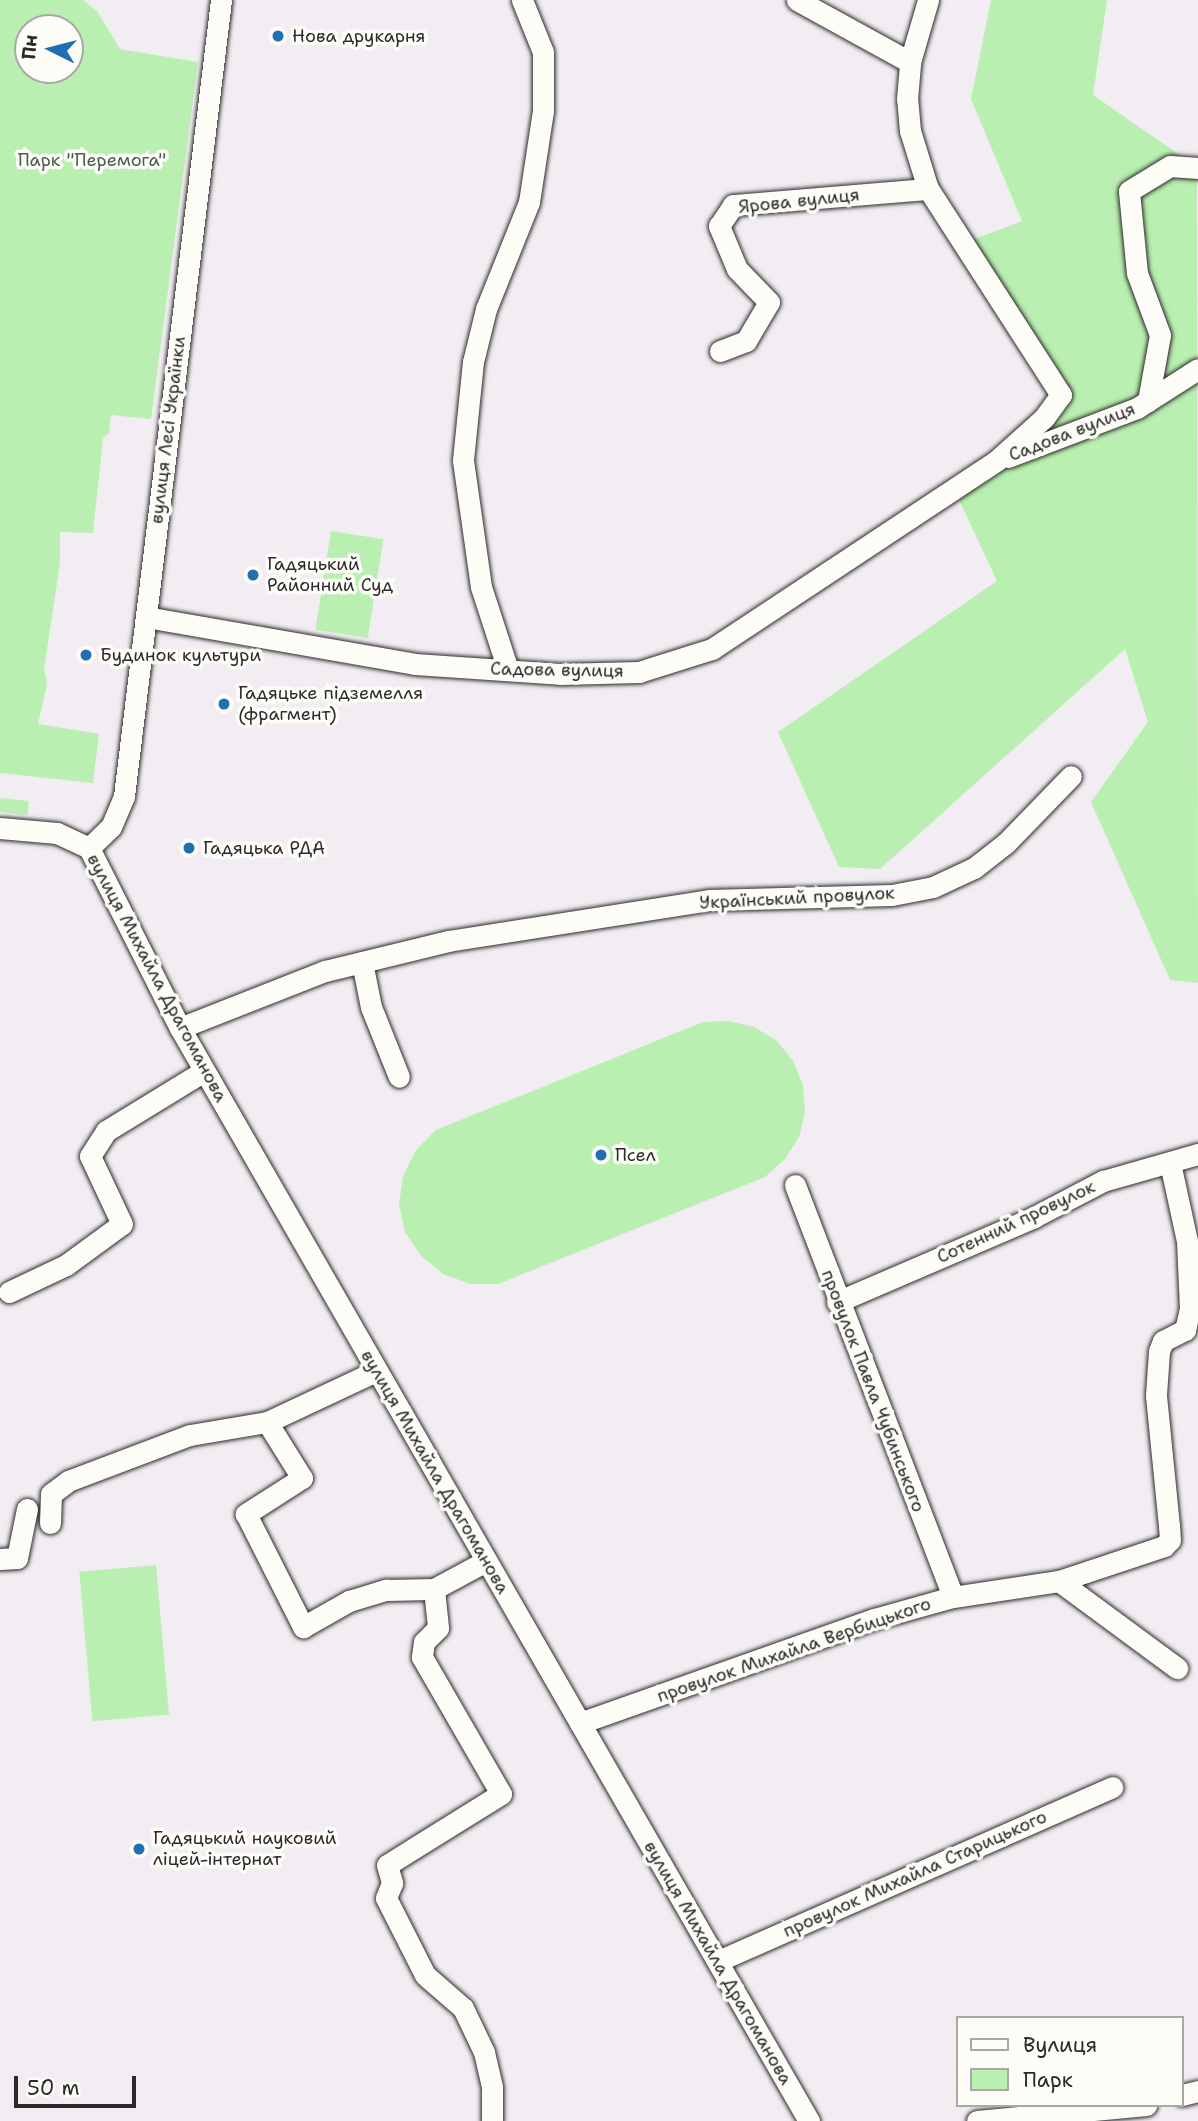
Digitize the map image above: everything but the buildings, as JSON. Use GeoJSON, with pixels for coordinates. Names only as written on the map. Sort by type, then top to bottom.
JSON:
{"type":"FeatureCollection","features":[{"type":"Feature","properties":{"kind":"street","name":"вулиця Лесі Українки"},"geometry":{"type":"LineString","coordinates":[[89,848],[111,827],[124,796],[220,0]]}},
{"type":"Feature","properties":{"kind":"street"},"geometry":{"type":"LineString","coordinates":[[508,670],[481,587],[463,460],[473,362],[486,309],[529,202],[542,111],[543,52],[522,0]]}},
{"type":"Feature","properties":{"kind":"street"},"geometry":{"type":"LineString","coordinates":[[797,0],[910,62]]}},
{"type":"Feature","properties":{"kind":"street"},"geometry":{"type":"LineString","coordinates":[[928,0],[910,62],[910,131],[928,190]]}},
{"type":"Feature","properties":{"kind":"street","name":"Садова вулиця"},"geometry":{"type":"LineString","coordinates":[[1148,401],[1160,335],[1137,273],[1129,191],[1170,166],[1198,167]]}},
{"type":"Feature","properties":{"kind":"street","name":"Садова вулиця"},"geometry":{"type":"LineString","coordinates":[[146,617],[415,664],[508,670],[639,672],[712,649],[996,461],[1044,418],[1061,395],[928,190]]}},
{"type":"Feature","properties":{"kind":"street","name":"Ярова вулиця"},"geometry":{"type":"LineString","coordinates":[[720,351],[746,341],[769,302],[737,269],[719,226],[733,205],[928,190]]}},
{"type":"Feature","properties":{"kind":"street","name":"Садова вулиця"},"geometry":{"type":"LineString","coordinates":[[996,461],[1148,401],[1198,369]]}},
{"type":"Feature","properties":{"kind":"street","name":"Український провулок"},"geometry":{"type":"LineString","coordinates":[[180,1028],[325,971],[448,941],[709,900],[892,895],[933,887],[974,868],[1006,843],[1071,776]]}},
{"type":"Feature","properties":{"kind":"street","name":"вулиця Михайла Драгоманова"},"geometry":{"type":"LineString","coordinates":[[0,828],[57,833],[89,848],[204,1071],[809,2121]]}},
{"type":"Feature","properties":{"kind":"street"},"geometry":{"type":"LineString","coordinates":[[362,962],[371,1007],[399,1077]]}},
{"type":"Feature","properties":{"kind":"street"},"geometry":{"type":"LineString","coordinates":[[9,1292],[66,1265],[122,1224],[90,1156],[106,1131],[204,1071]]}},
{"type":"Feature","properties":{"kind":"street","name":"Сотенний провулок"},"geometry":{"type":"LineString","coordinates":[[837,1302],[1034,1217],[1103,1181],[1198,1154]]}},
{"type":"Feature","properties":{"kind":"street","name":"провулок Михайла Вербицького"},"geometry":{"type":"LineString","coordinates":[[580,1723],[874,1619],[953,1597],[1059,1581],[1164,1546],[1170,1540],[1156,1395],[1159,1351],[1163,1341],[1185,1330],[1190,1309],[1186,1241],[1170,1163]]}},
{"type":"Feature","properties":{"kind":"street","name":"провулок Павла Чубинського"},"geometry":{"type":"LineString","coordinates":[[795,1185],[837,1302],[953,1597]]}},
{"type":"Feature","properties":{"kind":"street"},"geometry":{"type":"LineString","coordinates":[[50,1523],[51,1494],[68,1481],[190,1435],[267,1422],[376,1371]]}},
{"type":"Feature","properties":{"kind":"street"},"geometry":{"type":"LineString","coordinates":[[267,1422],[302,1478],[246,1514],[303,1627],[349,1601],[386,1590],[434,1589],[486,1560]]}},
{"type":"Feature","properties":{"kind":"street"},"geometry":{"type":"LineString","coordinates":[[0,1559],[17,1558],[27,1509]]}},
{"type":"Feature","properties":{"kind":"street"},"geometry":{"type":"LineString","coordinates":[[1059,1581],[1177,1668]]}},
{"type":"Feature","properties":{"kind":"street"},"geometry":{"type":"LineString","coordinates":[[434,1589],[438,1628],[424,1642],[422,1657],[501,1794],[387,1865],[392,1882],[386,1898],[425,1975],[463,2008],[484,2052],[492,2087],[492,2121]]}},
{"type":"Feature","properties":{"kind":"street","name":"провулок Михайла Старицького"},"geometry":{"type":"LineString","coordinates":[[718,1961],[1112,1787]]}},
{"type":"Feature","properties":{"kind":"street"},"geometry":{"type":"LineString","coordinates":[[977,2121],[1125,2107]]}},
{"type":"Feature","properties":{"kind":"green space","name":"Парк \"Перемога\""},"geometry":{"type":"Polygon","coordinates":[[[0,0],[83,0],[97,11],[120,49],[198,62],[151,419],[111,415],[109,433],[103,438],[93,533],[60,532],[60,563],[44,669],[47,684],[38,724],[99,734],[93,783],[0,773],[0,0]]]}},
{"type":"Feature","properties":{"kind":"green space"},"geometry":{"type":"Polygon","coordinates":[[[991,0],[1107,0],[1093,95],[1197,167],[1198,983],[1170,980],[1091,802],[1148,722],[1125,649],[880,869],[839,867],[778,732],[997,581],[954,489],[1061,395],[964,243],[1022,221],[971,99],[991,0]]]}},
{"type":"Feature","properties":{"kind":"green space"},"geometry":{"type":"Polygon","coordinates":[[[331,531],[383,539],[368,638],[315,630],[331,531]]]}},
{"type":"Feature","properties":{"kind":"green space"},"geometry":{"type":"Polygon","coordinates":[[[0,798],[29,801],[27,815],[0,812],[0,798]]]}},
{"type":"Feature","properties":{"kind":"green space","name":"Псел"},"geometry":{"type":"Polygon","coordinates":[[[729,1021],[754,1027],[777,1041],[793,1061],[803,1085],[805,1112],[799,1137],[785,1159],[765,1177],[498,1284],[470,1284],[443,1274],[421,1256],[405,1232],[399,1204],[403,1176],[416,1150],[436,1130],[703,1022],[729,1021]]]}},
{"type":"Feature","properties":{"kind":"green space"},"geometry":{"type":"Polygon","coordinates":[[[156,1565],[169,1714],[92,1721],[79,1572],[156,1565]]]}},
{"type":"Feature","properties":{"kind":"place","name":"Нова друкарня"},"geometry":{"type":"Point","coordinates":[278,36]}},
{"type":"Feature","properties":{"kind":"place","name":"Гадяцький Районний Суд"},"geometry":{"type":"Point","coordinates":[253,575]}},
{"type":"Feature","properties":{"kind":"place","name":"Будинок культури"},"geometry":{"type":"Point","coordinates":[86,655]}},
{"type":"Feature","properties":{"kind":"place","name":"Гадяцьке підземелля (фрагмент)"},"geometry":{"type":"Point","coordinates":[224,704]}},
{"type":"Feature","properties":{"kind":"place","name":"Гадяцька РДА"},"geometry":{"type":"Point","coordinates":[189,848]}},
{"type":"Feature","properties":{"kind":"place","name":"Псел"},"geometry":{"type":"Point","coordinates":[601,1155]}},
{"type":"Feature","properties":{"kind":"place","name":"Гадяцький науковий ліцей-інтернат"},"geometry":{"type":"Point","coordinates":[139,1849]}}]}
